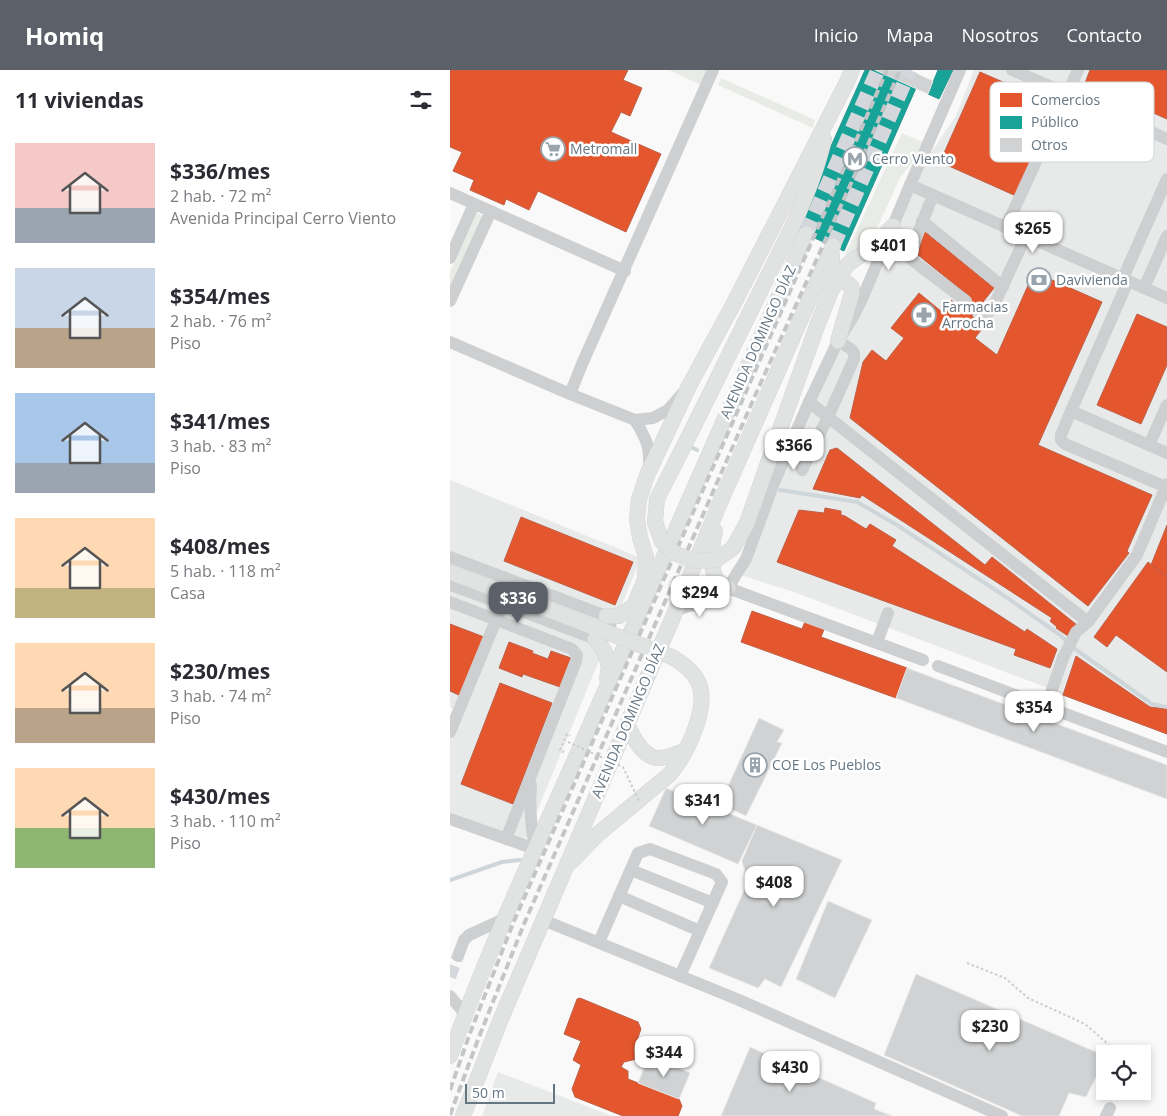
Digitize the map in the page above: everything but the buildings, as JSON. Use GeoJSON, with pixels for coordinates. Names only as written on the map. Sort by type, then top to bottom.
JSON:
{"type":"FeatureCollection","features":[{"type":"Feature","properties":{"kind":"main road"},"geometry":{"type":"LineString","coordinates":[[605,690],[609,666],[645,579],[646,557],[637,519],[639,499],[648,473],[688,386],[734,303],[852,74]]}},
{"type":"Feature","properties":{"kind":"main road"},"geometry":{"type":"LineString","coordinates":[[828,120],[820,158],[796,219],[657,499],[655,522],[662,542],[676,554],[695,561],[716,560],[733,548],[747,523],[833,287],[847,265],[875,246],[894,226]]}},
{"type":"Feature","properties":{"kind":"main road","name":"AVENIDA DOMINGO DÍAZ"},"geometry":{"type":"LineString","coordinates":[[450,1056],[504,919],[806,234]]}},
{"type":"Feature","properties":{"kind":"main road","name":"AVENIDA DOMINGO DÍAZ"},"geometry":{"type":"LineString","coordinates":[[464,1114],[500,1021],[719,505],[833,246],[833,287]]}},
{"type":"Feature","properties":{"kind":"main road"},"geometry":{"type":"LineString","coordinates":[[833,287],[846,282],[852,288],[838,341]]}},
{"type":"Feature","properties":{"kind":"main road"},"geometry":{"type":"LineString","coordinates":[[783,359],[825,306]]}},
{"type":"Feature","properties":{"kind":"main road"},"geometry":{"type":"LineString","coordinates":[[719,505],[712,553],[716,578],[728,588]]}},
{"type":"Feature","properties":{"kind":"main road"},"geometry":{"type":"LineString","coordinates":[[450,572],[672,657],[694,674],[700,685],[702,701],[699,716],[693,736],[677,765],[670,774],[598,834],[566,868]]}},
{"type":"Feature","properties":{"kind":"main road"},"geometry":{"type":"LineString","coordinates":[[601,629],[634,606]]}},
{"type":"Feature","properties":{"kind":"main road"},"geometry":{"type":"LineString","coordinates":[[601,629],[604,650],[609,666]]}},
{"type":"Feature","properties":{"kind":"main road"},"geometry":{"type":"LineString","coordinates":[[627,725],[639,746],[651,756],[657,758],[684,751]]}},
{"type":"Feature","properties":{"kind":"street"},"geometry":{"type":"LineString","coordinates":[[570,394],[714,70]]}},
{"type":"Feature","properties":{"kind":"street"},"geometry":{"type":"LineString","coordinates":[[676,610],[716,598],[728,588],[746,559],[773,484],[838,341],[862,299],[960,70]]}},
{"type":"Feature","properties":{"kind":"street"},"geometry":{"type":"LineString","coordinates":[[1012,70],[1040,82]]}},
{"type":"Feature","properties":{"kind":"street"},"geometry":{"type":"LineString","coordinates":[[1072,82],[1078,70]]}},
{"type":"Feature","properties":{"kind":"street"},"geometry":{"type":"LineString","coordinates":[[1154,133],[1167,139]]}},
{"type":"Feature","properties":{"kind":"street"},"geometry":{"type":"LineString","coordinates":[[1006,227],[1035,162]]}},
{"type":"Feature","properties":{"kind":"street"},"geometry":{"type":"LineString","coordinates":[[1046,707],[1063,658],[1076,632],[1088,622],[1137,555],[1166,486],[1065,444],[1060,440],[1167,179]]}},
{"type":"Feature","properties":{"kind":"street"},"geometry":{"type":"LineString","coordinates":[[910,185],[1167,298]]}},
{"type":"Feature","properties":{"kind":"street"},"geometry":{"type":"LineString","coordinates":[[450,193],[624,271]]}},
{"type":"Feature","properties":{"kind":"street"},"geometry":{"type":"LineString","coordinates":[[933,195],[910,254],[912,260],[966,301]]}},
{"type":"Feature","properties":{"kind":"street"},"geometry":{"type":"LineString","coordinates":[[450,258],[474,204]]}},
{"type":"Feature","properties":{"kind":"street"},"geometry":{"type":"LineString","coordinates":[[450,301],[491,211]]}},
{"type":"Feature","properties":{"kind":"street"},"geometry":{"type":"LineString","coordinates":[[922,221],[1003,287]]}},
{"type":"Feature","properties":{"kind":"street"},"geometry":{"type":"LineString","coordinates":[[977,310],[982,313],[988,312],[993,307],[1026,236]]}},
{"type":"Feature","properties":{"kind":"street"},"geometry":{"type":"LineString","coordinates":[[1144,288],[1167,236]]}},
{"type":"Feature","properties":{"kind":"street"},"geometry":{"type":"LineString","coordinates":[[802,470],[854,359],[854,353],[851,348],[838,341]]}},
{"type":"Feature","properties":{"kind":"street"},"geometry":{"type":"LineString","coordinates":[[450,342],[635,420],[653,418],[668,410],[688,386]]}},
{"type":"Feature","properties":{"kind":"street"},"geometry":{"type":"LineString","coordinates":[[809,402],[1088,622]]}},
{"type":"Feature","properties":{"kind":"street"},"geometry":{"type":"LineString","coordinates":[[1149,445],[1167,404]]}},
{"type":"Feature","properties":{"kind":"street"},"geometry":{"type":"LineString","coordinates":[[1071,411],[1167,453]]}},
{"type":"Feature","properties":{"kind":"street"},"geometry":{"type":"LineString","coordinates":[[635,420],[646,437],[650,453],[648,473]]}},
{"type":"Feature","properties":{"kind":"street"},"geometry":{"type":"LineString","coordinates":[[450,557],[601,629]]}},
{"type":"Feature","properties":{"kind":"street"},"geometry":{"type":"LineString","coordinates":[[450,585],[503,604],[601,629]]}},
{"type":"Feature","properties":{"kind":"street"},"geometry":{"type":"LineString","coordinates":[[728,588],[923,660]]}},
{"type":"Feature","properties":{"kind":"street"},"geometry":{"type":"LineString","coordinates":[[450,602],[572,649],[577,655],[576,662],[506,839]]}},
{"type":"Feature","properties":{"kind":"street"},"geometry":{"type":"LineString","coordinates":[[450,731],[503,604]]}},
{"type":"Feature","properties":{"kind":"street"},"geometry":{"type":"LineString","coordinates":[[877,642],[888,613]]}},
{"type":"Feature","properties":{"kind":"street"},"geometry":{"type":"LineString","coordinates":[[938,666],[1167,752]]}},
{"type":"Feature","properties":{"kind":"street"},"geometry":{"type":"LineString","coordinates":[[450,819],[535,849],[530,811],[533,772]]}},
{"type":"Feature","properties":{"kind":"street"},"geometry":{"type":"LineString","coordinates":[[599,942],[638,853],[650,849],[716,874],[722,882],[680,976]]}},
{"type":"Feature","properties":{"kind":"street"},"geometry":{"type":"LineString","coordinates":[[631,870],[713,903]]}},
{"type":"Feature","properties":{"kind":"street"},"geometry":{"type":"LineString","coordinates":[[619,896],[700,931]]}},
{"type":"Feature","properties":{"kind":"street"},"geometry":{"type":"LineString","coordinates":[[458,956],[464,940],[469,935],[504,919]]}},
{"type":"Feature","properties":{"kind":"street"},"geometry":{"type":"LineString","coordinates":[[544,920],[739,1000],[1002,1116]]}},
{"type":"Feature","properties":{"kind":"street"},"geometry":{"type":"LineString","coordinates":[[450,996],[465,1014]]}},
{"type":"Feature","properties":{"kind":"path"},"geometry":{"type":"LineString","coordinates":[[566,738],[560,750],[563,752],[568,742],[623,767],[638,801]]}},
{"type":"Feature","properties":{"kind":"path"},"geometry":{"type":"LineString","coordinates":[[967,963],[1005,978],[1028,998],[1085,1024],[1108,1045]]}},
{"type":"Feature","properties":{"kind":"shaded area"},"geometry":{"type":"Polygon","coordinates":[[[669,70],[707,70],[701,85],[669,70]]]}},
{"type":"Feature","properties":{"kind":"shaded area"},"geometry":{"type":"Polygon","coordinates":[[[974,70],[1167,70],[1167,733],[794,592],[740,575],[908,186],[956,116],[974,70]]]}},
{"type":"Feature","properties":{"kind":"shaded area"},"geometry":{"type":"Polygon","coordinates":[[[721,78],[815,120],[813,128],[718,85],[721,78]]]}},
{"type":"Feature","properties":{"kind":"shaded area"},"geometry":{"type":"Polygon","coordinates":[[[902,133],[922,142],[914,160],[900,178],[870,243],[842,262],[902,133]]]}},
{"type":"Feature","properties":{"kind":"shaded area"},"geometry":{"type":"Polygon","coordinates":[[[477,213],[483,216],[450,289],[450,272],[477,213]]]}},
{"type":"Feature","properties":{"kind":"shaded area"},"geometry":{"type":"Polygon","coordinates":[[[450,480],[641,558],[522,848],[450,818],[450,732],[458,711],[450,707],[450,480]]]}},
{"type":"Feature","properties":{"kind":"shaded area"},"geometry":{"type":"Polygon","coordinates":[[[498,1072],[612,1116],[482,1116],[498,1072]]]}},
{"type":"Feature","properties":{"kind":"waterway"},"geometry":{"type":"LineString","coordinates":[[687,445],[697,450]]}},
{"type":"Feature","properties":{"kind":"waterway"},"geometry":{"type":"LineString","coordinates":[[780,490],[857,502],[897,525],[1009,599],[1152,704],[1167,707]]}},
{"type":"Feature","properties":{"kind":"waterway"},"geometry":{"type":"LineString","coordinates":[[450,880],[502,862],[520,860]]}},
{"type":"Feature","properties":{"kind":"tunnel"},"geometry":{"type":"LineString","coordinates":[[806,234],[878,70]]}},
{"type":"Feature","properties":{"kind":"tunnel"},"geometry":{"type":"LineString","coordinates":[[833,246],[910,70]]}},
{"type":"Feature","properties":{"kind":"tunnel"},"geometry":{"type":"LineString","coordinates":[[450,977],[458,956]]}},
{"type":"Feature","properties":{"kind":"railway"},"geometry":{"type":"LineString","coordinates":[[450,1090],[514,921],[887,70]]}},
{"type":"Feature","properties":{"kind":"railway"},"geometry":{"type":"LineString","coordinates":[[450,1115],[524,924],[900,70]]}},
{"type":"Feature","properties":{"kind":"place","name":"Metromall"},"geometry":{"type":"Point","coordinates":[553,149]}},
{"type":"Feature","properties":{"kind":"place","name":"Cerro Viento"},"geometry":{"type":"Point","coordinates":[855,159]}},
{"type":"Feature","properties":{"kind":"place","name":"Davivienda"},"geometry":{"type":"Point","coordinates":[1039,280]}},
{"type":"Feature","properties":{"kind":"place","name":"Farmacias Arrocha"},"geometry":{"type":"Point","coordinates":[924,315]}},
{"type":"Feature","properties":{"kind":"place","name":"COE Los Pueblos"},"geometry":{"type":"Point","coordinates":[755,765]}}]}
